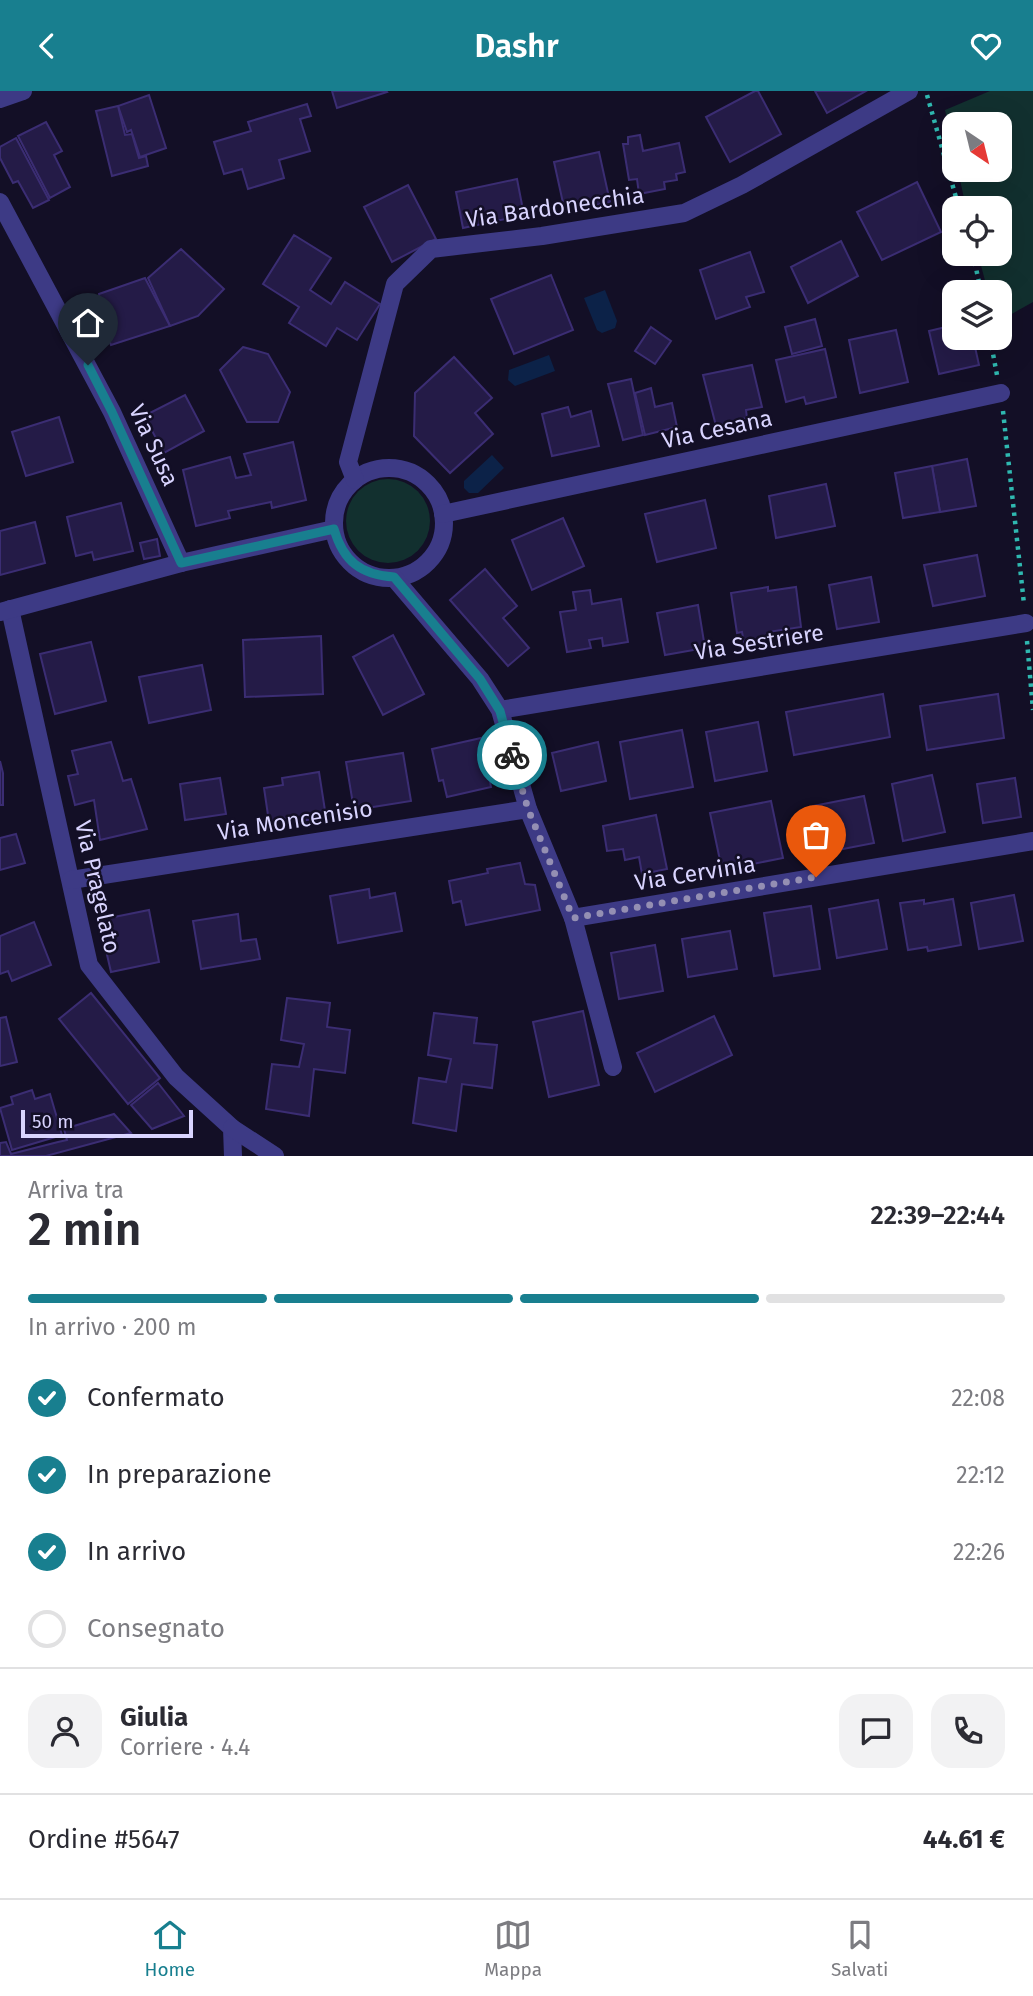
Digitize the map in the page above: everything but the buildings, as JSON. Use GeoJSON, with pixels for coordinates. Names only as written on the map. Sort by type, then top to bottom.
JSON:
{"type":"FeatureCollection","features":[{"type":"Feature","properties":{"kind":"street"},"geometry":{"type":"LineString","coordinates":[[0,99],[23,91]]}},
{"type":"Feature","properties":{"kind":"street","name":"Via Bardonecchia"},"geometry":{"type":"LineString","coordinates":[[355,480],[348,462],[395,283],[431,249],[541,236],[684,213],[742,185],[909,91]]}},
{"type":"Feature","properties":{"kind":"street","name":"Via Susa"},"geometry":{"type":"LineString","coordinates":[[0,202],[112,412],[181,563]]}},
{"type":"Feature","properties":{"kind":"street","name":"Via Cesana"},"geometry":{"type":"LineString","coordinates":[[443,514],[1001,393]]}},
{"type":"Feature","properties":{"kind":"street"},"geometry":{"type":"LineString","coordinates":[[389,468],[408,471],[425,481],[437,496],[443,514],[443,532],[437,549],[426,563],[410,573],[394,577],[377,576],[361,570],[348,559],[339,545],[334,529],[335,511],[342,494],[355,480],[370,471],[389,468]]}},
{"type":"Feature","properties":{"kind":"street"},"geometry":{"type":"LineString","coordinates":[[5,610],[181,563],[334,529]]}},
{"type":"Feature","properties":{"kind":"street"},"geometry":{"type":"LineString","coordinates":[[394,577],[480,679],[500,711],[528,809],[573,918],[613,1067]]}},
{"type":"Feature","properties":{"kind":"street","name":"Via Pragelato"},"geometry":{"type":"LineString","coordinates":[[5,610],[89,965],[176,1077],[232,1128],[275,1156]]}},
{"type":"Feature","properties":{"kind":"street","name":"Via Sestriere"},"geometry":{"type":"LineString","coordinates":[[500,711],[1026,623]]}},
{"type":"Feature","properties":{"kind":"street","name":"Via Moncenisio"},"geometry":{"type":"LineString","coordinates":[[71,880],[528,809]]}},
{"type":"Feature","properties":{"kind":"street","name":"Via Cervinia"},"geometry":{"type":"LineString","coordinates":[[573,918],[1033,841]]}},
{"type":"Feature","properties":{"kind":"street"},"geometry":{"type":"LineString","coordinates":[[232,1128],[233,1156]]}},
{"type":"Feature","properties":{"kind":"path"},"geometry":{"type":"LineString","coordinates":[[926,91],[956,196]]}},
{"type":"Feature","properties":{"kind":"path"},"geometry":{"type":"LineString","coordinates":[[992,350],[1001,393],[1033,710]]}},
{"type":"Feature","properties":{"kind":"green space"},"geometry":{"type":"Polygon","coordinates":[[[990,91],[1033,91],[1033,302],[1012,314],[1012,280],[985,280],[981,266],[1012,266],[1012,196],[963,196],[961,182],[1012,182],[1012,112],[945,110],[990,91]]]}},
{"type":"Feature","properties":{"kind":"green space"},"geometry":{"type":"Polygon","coordinates":[[[388,479],[404,482],[418,491],[427,505],[430,521],[427,537],[418,551],[404,560],[388,563],[372,560],[358,551],[349,537],[346,521],[349,505],[358,491],[372,482],[388,479]]]}},
{"type":"Feature","properties":{"kind":"water"},"geometry":{"type":"Polygon","coordinates":[[[605,290],[617,321],[615,328],[602,333],[597,330],[584,298],[605,290]]]}},
{"type":"Feature","properties":{"kind":"water"},"geometry":{"type":"Polygon","coordinates":[[[549,355],[555,371],[515,386],[508,380],[509,370],[549,355]]]}},
{"type":"Feature","properties":{"kind":"water"},"geometry":{"type":"Polygon","coordinates":[[[492,455],[504,468],[478,493],[469,493],[464,488],[464,481],[492,455]]]}},
{"type":"Feature","properties":{"kind":"way so far"},"geometry":{"type":"LineString","coordinates":[[512,755],[528,809],[573,918],[816,877]]}},
{"type":"Feature","properties":{"kind":"route"},"geometry":{"type":"LineString","coordinates":[[88,365],[181,563],[334,529],[339,545],[348,559],[361,570],[377,576],[394,577],[416,607],[480,679],[500,711],[512,755]]}}]}
